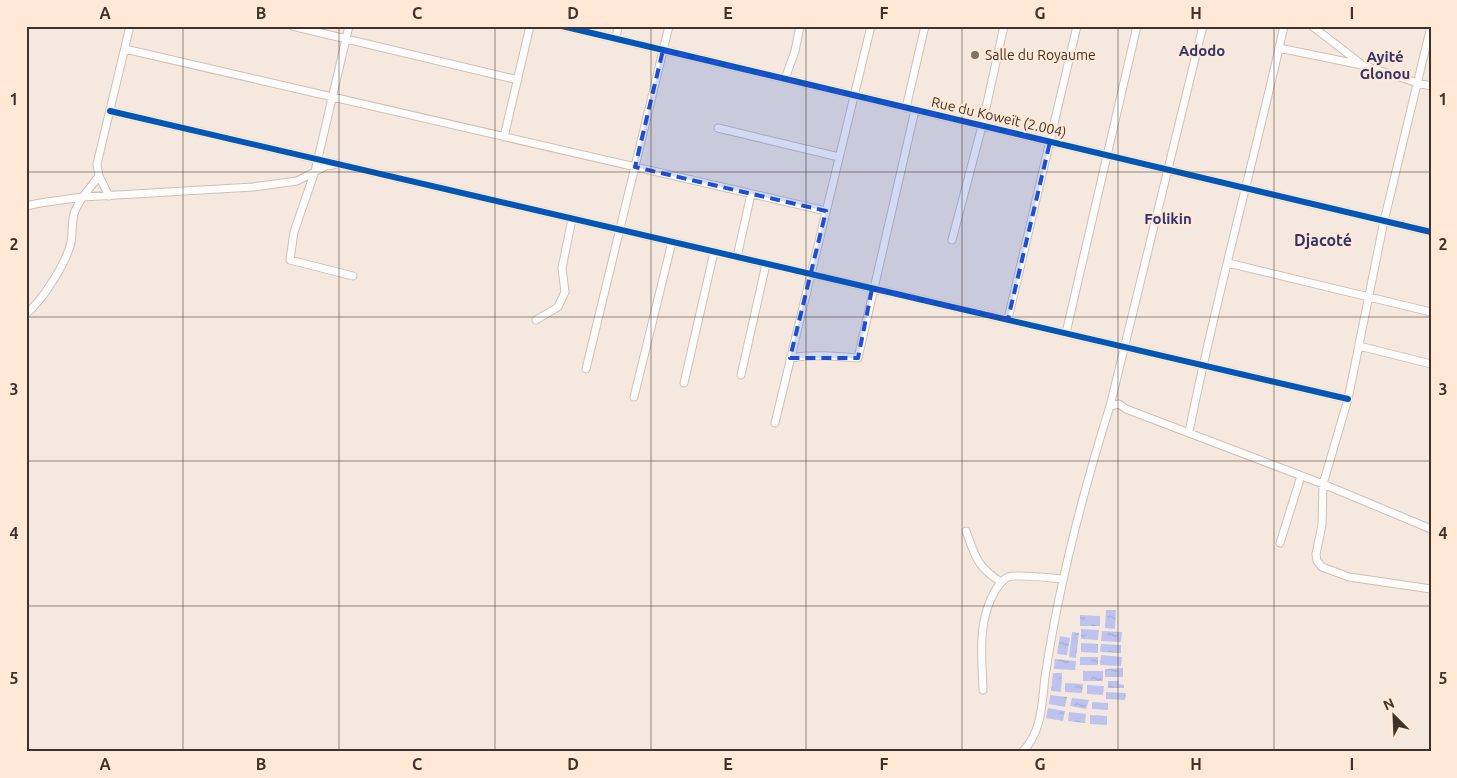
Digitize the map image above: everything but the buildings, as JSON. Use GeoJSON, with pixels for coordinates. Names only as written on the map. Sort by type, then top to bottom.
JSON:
{"type":"FeatureCollection","features":[{"type":"Feature","properties":{"kind":"street"},"geometry":{"type":"LineString","coordinates":[[109,196],[99,176],[98,164],[130,26]]}},
{"type":"Feature","properties":{"kind":"street"},"geometry":{"type":"LineString","coordinates":[[292,26],[518,80]]}},
{"type":"Feature","properties":{"kind":"street"},"geometry":{"type":"LineString","coordinates":[[349,26],[315,171],[294,232],[290,260],[353,276]]}},
{"type":"Feature","properties":{"kind":"street"},"geometry":{"type":"LineString","coordinates":[[504,137],[530,26]]}},
{"type":"Feature","properties":{"kind":"street","name":"Rue du Koweït (2.004)"},"geometry":{"type":"LineString","coordinates":[[562,26],[1431,232]]}},
{"type":"Feature","properties":{"kind":"street"},"geometry":{"type":"LineString","coordinates":[[616,39],[618,26]]}},
{"type":"Feature","properties":{"kind":"street"},"geometry":{"type":"LineString","coordinates":[[586,369],[669,26]]}},
{"type":"Feature","properties":{"kind":"street"},"geometry":{"type":"LineString","coordinates":[[785,79],[800,26]]}},
{"type":"Feature","properties":{"kind":"street"},"geometry":{"type":"LineString","coordinates":[[775,423],[871,26]]}},
{"type":"Feature","properties":{"kind":"street"},"geometry":{"type":"LineString","coordinates":[[906,108],[925,26]]}},
{"type":"Feature","properties":{"kind":"street"},"geometry":{"type":"LineString","coordinates":[[952,240],[982,126],[1004,26]]}},
{"type":"Feature","properties":{"kind":"street"},"geometry":{"type":"LineString","coordinates":[[1008,319],[1077,26]]}},
{"type":"Feature","properties":{"kind":"street"},"geometry":{"type":"LineString","coordinates":[[1066,333],[1138,26]]}},
{"type":"Feature","properties":{"kind":"street"},"geometry":{"type":"LineString","coordinates":[[1022,752],[1030,744],[1038,725],[1050,644],[1076,519],[1110,406],[1125,348],[1203,26]]}},
{"type":"Feature","properties":{"kind":"street"},"geometry":{"type":"LineString","coordinates":[[1189,432],[1202,366],[1284,26]]}},
{"type":"Feature","properties":{"kind":"street"},"geometry":{"type":"LineString","coordinates":[[1312,26],[1362,65]]}},
{"type":"Feature","properties":{"kind":"street"},"geometry":{"type":"LineString","coordinates":[[1431,26],[1384,221],[1348,400],[1323,484],[1322,525],[1316,554],[1317,561],[1322,566],[1349,577],[1431,589]]}},
{"type":"Feature","properties":{"kind":"street"},"geometry":{"type":"LineString","coordinates":[[1279,48],[1362,65],[1431,86]]}},
{"type":"Feature","properties":{"kind":"street"},"geometry":{"type":"LineString","coordinates":[[124,49],[826,211]]}},
{"type":"Feature","properties":{"kind":"street"},"geometry":{"type":"LineString","coordinates":[[790,358],[825,356],[858,358],[872,289],[914,110]]}},
{"type":"Feature","properties":{"kind":"street"},"geometry":{"type":"LineString","coordinates":[[110,111],[1008,319],[1348,400]]}},
{"type":"Feature","properties":{"kind":"street"},"geometry":{"type":"LineString","coordinates":[[718,128],[839,157]]}},
{"type":"Feature","properties":{"kind":"street"},"geometry":{"type":"LineString","coordinates":[[26,206],[83,197],[253,187],[297,181],[315,171],[336,164]]}},
{"type":"Feature","properties":{"kind":"street"},"geometry":{"type":"LineString","coordinates":[[26,314],[37,304],[67,255],[74,213],[83,197],[99,176]]}},
{"type":"Feature","properties":{"kind":"street"},"geometry":{"type":"LineString","coordinates":[[737,257],[751,194]]}},
{"type":"Feature","properties":{"kind":"street"},"geometry":{"type":"LineString","coordinates":[[536,320],[558,306],[564,292],[562,267],[572,219]]}},
{"type":"Feature","properties":{"kind":"street"},"geometry":{"type":"LineString","coordinates":[[634,397],[672,242]]}},
{"type":"Feature","properties":{"kind":"street"},"geometry":{"type":"LineString","coordinates":[[684,383],[714,252]]}},
{"type":"Feature","properties":{"kind":"street"},"geometry":{"type":"LineString","coordinates":[[741,374],[766,264]]}},
{"type":"Feature","properties":{"kind":"street"},"geometry":{"type":"LineString","coordinates":[[1228,264],[1431,312]]}},
{"type":"Feature","properties":{"kind":"street"},"geometry":{"type":"LineString","coordinates":[[1359,346],[1431,364]]}},
{"type":"Feature","properties":{"kind":"street"},"geometry":{"type":"LineString","coordinates":[[1110,406],[1119,404],[1126,409],[1323,484],[1431,529]]}},
{"type":"Feature","properties":{"kind":"street"},"geometry":{"type":"LineString","coordinates":[[1280,543],[1301,476]]}},
{"type":"Feature","properties":{"kind":"street"},"geometry":{"type":"LineString","coordinates":[[966,531],[975,555],[984,570],[1001,582]]}},
{"type":"Feature","properties":{"kind":"street"},"geometry":{"type":"LineString","coordinates":[[983,690],[982,632],[988,602],[1001,582],[1009,577],[1062,579]]}},
{"type":"Feature","properties":{"kind":"highlighted area"},"geometry":{"type":"Polygon","coordinates":[[[663,50],[1050,142],[1008,319],[872,289],[858,358],[790,358],[826,211],[635,167],[663,50]]]}},
{"type":"Feature","properties":{"kind":"water"},"geometry":{"type":"Polygon","coordinates":[[[1106,610],[1116,610],[1115,629],[1105,628],[1106,610]]]}},
{"type":"Feature","properties":{"kind":"water"},"geometry":{"type":"Polygon","coordinates":[[[1080,615],[1100,616],[1100,626],[1080,626],[1080,615]]]}},
{"type":"Feature","properties":{"kind":"water"},"geometry":{"type":"Polygon","coordinates":[[[1081,629],[1099,630],[1098,640],[1081,639],[1081,629]]]}},
{"type":"Feature","properties":{"kind":"water"},"geometry":{"type":"Polygon","coordinates":[[[1102,631],[1122,632],[1121,642],[1101,641],[1102,631]]]}},
{"type":"Feature","properties":{"kind":"water"},"geometry":{"type":"Polygon","coordinates":[[[1072,632],[1079,633],[1076,658],[1069,657],[1072,632]]]}},
{"type":"Feature","properties":{"kind":"water"},"geometry":{"type":"Polygon","coordinates":[[[1060,636],[1070,638],[1067,655],[1057,654],[1060,636]]]}},
{"type":"Feature","properties":{"kind":"water"},"geometry":{"type":"Polygon","coordinates":[[[1081,643],[1098,644],[1098,653],[1081,652],[1081,643]]]}},
{"type":"Feature","properties":{"kind":"water"},"geometry":{"type":"Polygon","coordinates":[[[1101,644],[1121,645],[1121,653],[1100,652],[1101,644]]]}},
{"type":"Feature","properties":{"kind":"water"},"geometry":{"type":"Polygon","coordinates":[[[1101,655],[1122,657],[1121,666],[1100,665],[1101,655]]]}},
{"type":"Feature","properties":{"kind":"water"},"geometry":{"type":"Polygon","coordinates":[[[1080,657],[1098,657],[1098,665],[1080,665],[1080,657]]]}},
{"type":"Feature","properties":{"kind":"water"},"geometry":{"type":"Polygon","coordinates":[[[1055,659],[1076,661],[1075,670],[1054,669],[1055,659]]]}},
{"type":"Feature","properties":{"kind":"water"},"geometry":{"type":"Polygon","coordinates":[[[1123,668],[1123,677],[1105,677],[1105,669],[1123,668]]]}},
{"type":"Feature","properties":{"kind":"water"},"geometry":{"type":"Polygon","coordinates":[[[1083,671],[1103,671],[1103,681],[1083,681],[1083,671]]]}},
{"type":"Feature","properties":{"kind":"water"},"geometry":{"type":"Polygon","coordinates":[[[1053,673],[1062,673],[1061,692],[1051,691],[1053,673]]]}},
{"type":"Feature","properties":{"kind":"water"},"geometry":{"type":"Polygon","coordinates":[[[1108,681],[1119,681],[1119,684],[1124,685],[1124,688],[1108,688],[1108,681]]]}},
{"type":"Feature","properties":{"kind":"water"},"geometry":{"type":"Polygon","coordinates":[[[1065,683],[1083,684],[1082,693],[1065,692],[1065,683]]]}},
{"type":"Feature","properties":{"kind":"water"},"geometry":{"type":"Polygon","coordinates":[[[1087,685],[1104,686],[1103,695],[1087,694],[1087,685]]]}},
{"type":"Feature","properties":{"kind":"water"},"geometry":{"type":"Polygon","coordinates":[[[1106,692],[1126,693],[1125,700],[1106,699],[1106,692]]]}},
{"type":"Feature","properties":{"kind":"water"},"geometry":{"type":"Polygon","coordinates":[[[1050,695],[1067,697],[1065,707],[1049,704],[1050,695]]]}},
{"type":"Feature","properties":{"kind":"water"},"geometry":{"type":"Polygon","coordinates":[[[1072,698],[1089,700],[1086,709],[1070,706],[1072,698]]]}},
{"type":"Feature","properties":{"kind":"water"},"geometry":{"type":"Polygon","coordinates":[[[1092,702],[1108,703],[1108,710],[1092,709],[1092,702]]]}},
{"type":"Feature","properties":{"kind":"water"},"geometry":{"type":"Polygon","coordinates":[[[1048,708],[1065,711],[1063,721],[1046,718],[1048,708]]]}},
{"type":"Feature","properties":{"kind":"water"},"geometry":{"type":"Polygon","coordinates":[[[1069,712],[1086,714],[1085,723],[1068,721],[1069,712]]]}},
{"type":"Feature","properties":{"kind":"water"},"geometry":{"type":"Polygon","coordinates":[[[1090,715],[1107,716],[1107,725],[1090,724],[1090,715]]]}},
{"type":"Feature","properties":{"kind":"cycle path"},"geometry":{"type":"LineString","coordinates":[[562,26],[1431,232]]}},
{"type":"Feature","properties":{"kind":"cycle path"},"geometry":{"type":"LineString","coordinates":[[110,111],[1348,399]]}},
{"type":"Feature","properties":{"kind":"place","name":"Salle du Royaume"},"geometry":{"type":"Point","coordinates":[975,55]}},
{"type":"Feature","properties":{"kind":"district","name":"Adodo"},"geometry":{"type":"Point","coordinates":[1202,50]}},
{"type":"Feature","properties":{"kind":"district","name":"Ayité Glonou"},"geometry":{"type":"Point","coordinates":[1385,64]}},
{"type":"Feature","properties":{"kind":"district","name":"Folikin"},"geometry":{"type":"Point","coordinates":[1168,218]}},
{"type":"Feature","properties":{"kind":"district","name":"Djacoté"},"geometry":{"type":"Point","coordinates":[1323,240]}}]}
